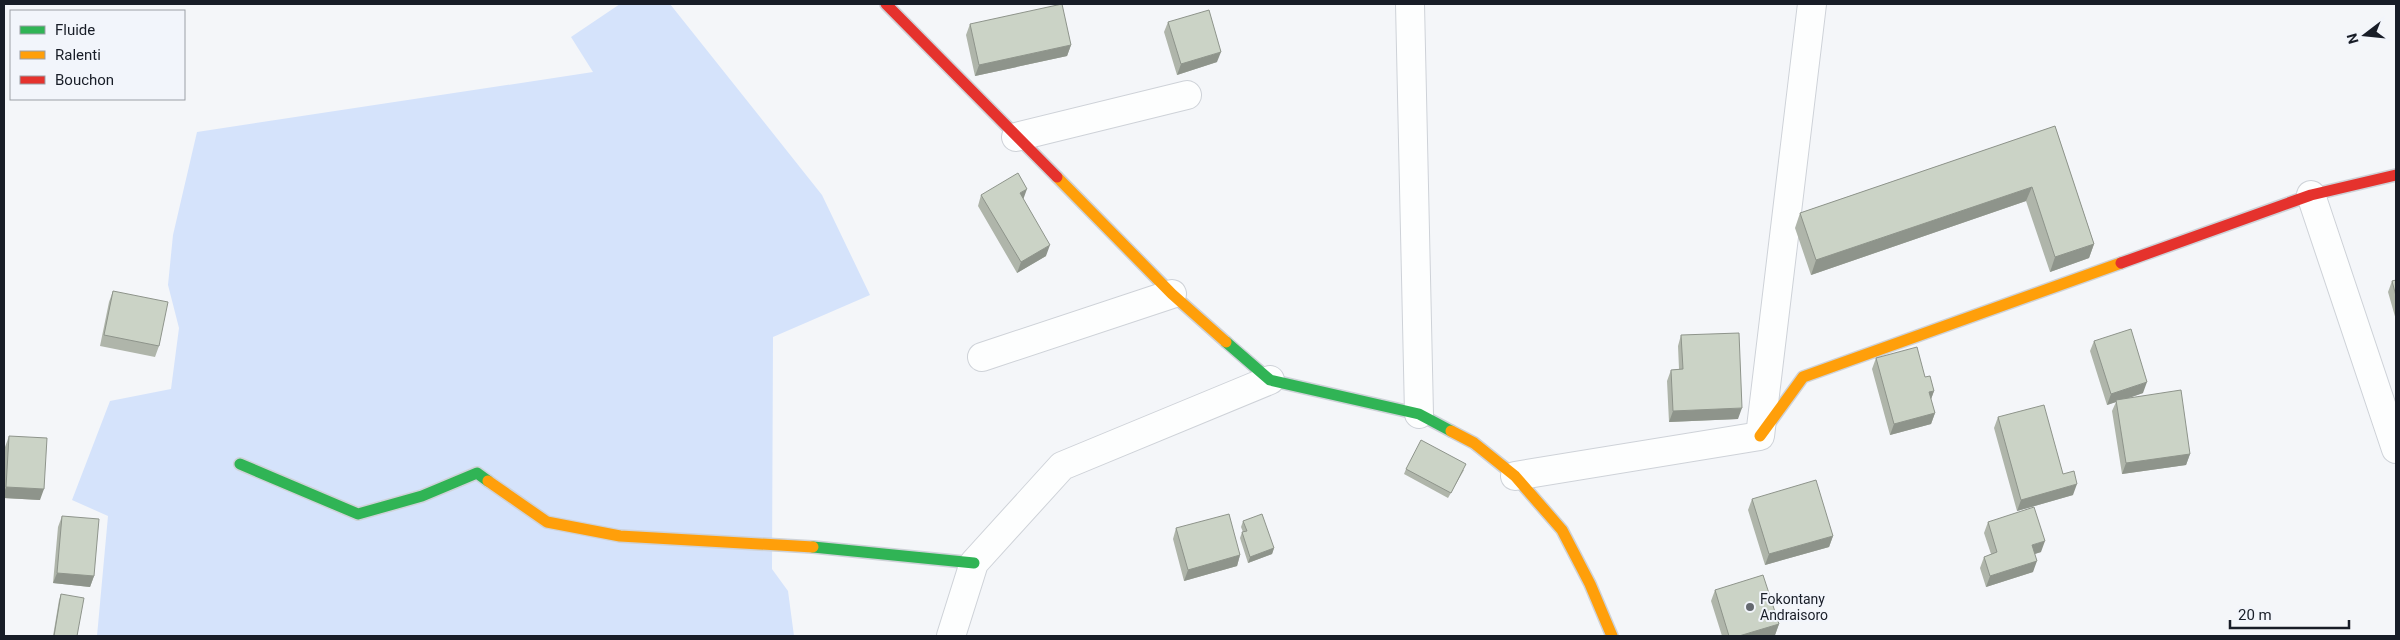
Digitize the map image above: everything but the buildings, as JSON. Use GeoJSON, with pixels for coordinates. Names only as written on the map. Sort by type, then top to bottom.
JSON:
{"type":"FeatureCollection","features":[{"type":"Feature","properties":{"kind":"street"},"geometry":{"type":"LineString","coordinates":[[886,4],[1172,294],[1270,380],[1419,414],[1474,443],[1516,476],[1562,530],[1590,584],[1612,636]]}},
{"type":"Feature","properties":{"kind":"street"},"geometry":{"type":"LineString","coordinates":[[1410,4],[1419,414]]}},
{"type":"Feature","properties":{"kind":"street"},"geometry":{"type":"LineString","coordinates":[[1760,436],[1812,4]]}},
{"type":"Feature","properties":{"kind":"street"},"geometry":{"type":"LineString","coordinates":[[1016,137],[1187,95]]}},
{"type":"Feature","properties":{"kind":"street"},"geometry":{"type":"LineString","coordinates":[[1516,476],[1760,436],[1803,378],[2311,195],[2396,175]]}},
{"type":"Feature","properties":{"kind":"street"},"geometry":{"type":"LineString","coordinates":[[2311,195],[2396,449]]}},
{"type":"Feature","properties":{"kind":"street"},"geometry":{"type":"LineString","coordinates":[[982,357],[1172,294]]}},
{"type":"Feature","properties":{"kind":"street"},"geometry":{"type":"LineString","coordinates":[[951,636],[974,563],[1062,466],[1270,380]]}},
{"type":"Feature","properties":{"kind":"street"},"geometry":{"type":"LineString","coordinates":[[240,464],[358,514],[422,496],[477,473],[547,522],[620,536],[802,546],[974,563]]}},
{"type":"Feature","properties":{"kind":"shaded area"},"geometry":{"type":"Polygon","coordinates":[[[620,4],[670,4],[822,195],[870,295],[773,337],[772,569],[788,591],[794,636],[97,636],[108,516],[72,500],[110,401],[171,389],[179,328],[168,285],[173,235],[197,132],[593,72],[571,37],[620,4]]]}},
{"type":"Feature","properties":{"kind":"traffic: fast"},"geometry":{"type":"LineString","coordinates":[[1226,342],[1270,380],[1419,414],[1451,431]]}},
{"type":"Feature","properties":{"kind":"traffic: fast"},"geometry":{"type":"LineString","coordinates":[[240,464],[358,514],[422,496],[477,473],[488,481]]}},
{"type":"Feature","properties":{"kind":"traffic: fast"},"geometry":{"type":"LineString","coordinates":[[813,547],[974,563]]}},
{"type":"Feature","properties":{"kind":"traffic: slow"},"geometry":{"type":"LineString","coordinates":[[1057,177],[1172,294],[1226,342]]}},
{"type":"Feature","properties":{"kind":"traffic: slow"},"geometry":{"type":"LineString","coordinates":[[1760,436],[1803,377],[2121,263]]}},
{"type":"Feature","properties":{"kind":"traffic: slow"},"geometry":{"type":"LineString","coordinates":[[1451,431],[1474,443],[1515,476],[1562,530],[1590,584],[1612,636]]}},
{"type":"Feature","properties":{"kind":"traffic: slow"},"geometry":{"type":"LineString","coordinates":[[488,481],[547,522],[620,536],[813,547]]}},
{"type":"Feature","properties":{"kind":"traffic: jam"},"geometry":{"type":"LineString","coordinates":[[886,4],[1057,177]]}},
{"type":"Feature","properties":{"kind":"traffic: jam"},"geometry":{"type":"LineString","coordinates":[[2121,263],[2311,195],[2396,175]]}},
{"type":"Feature","properties":{"kind":"place","name":"Fokontany Andraisoro"},"geometry":{"type":"Point","coordinates":[1750,607]}}]}
